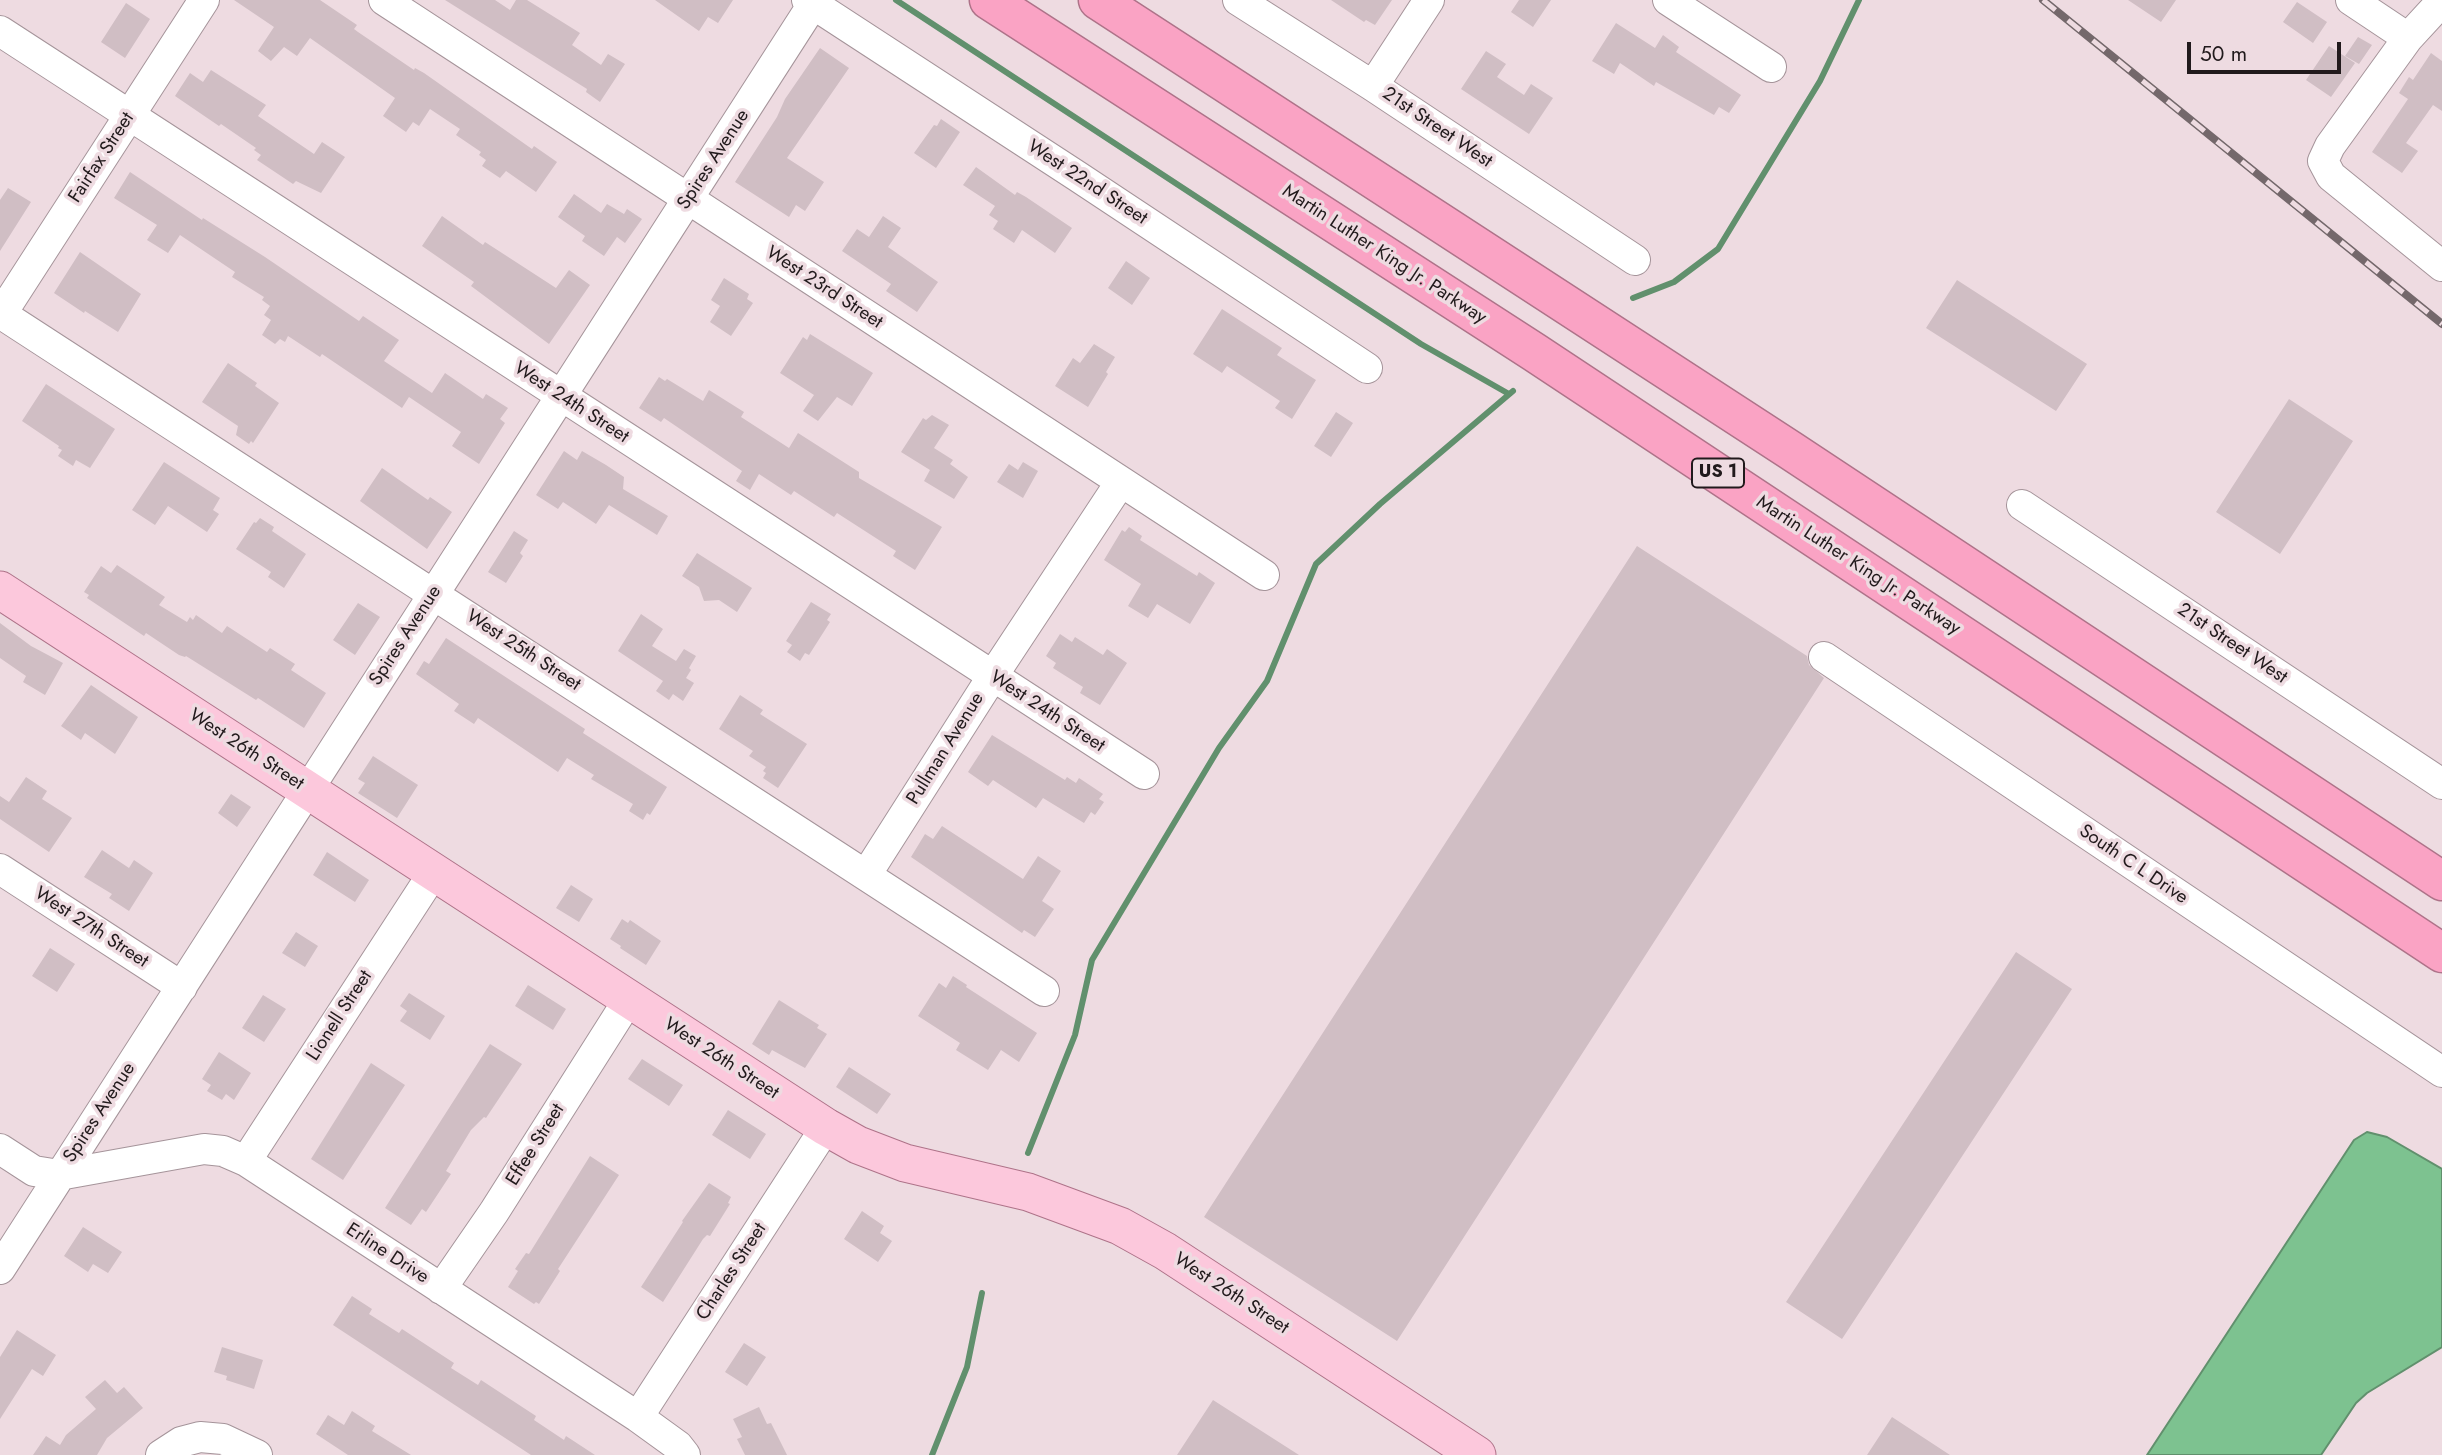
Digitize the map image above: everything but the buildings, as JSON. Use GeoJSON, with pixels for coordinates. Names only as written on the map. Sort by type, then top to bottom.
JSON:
{"type":"FeatureCollection","features":[{"type":"Feature","properties":{"kind":"highway","name":"Martin Luther King Jr. Parkway"},"geometry":{"type":"LineString","coordinates":[[989,0],[1545,360],[2442,953]]}},
{"type":"Feature","properties":{"kind":"highway"},"geometry":{"type":"LineString","coordinates":[[1098,0],[1813,465],[2442,881]]}},
{"type":"Feature","properties":{"kind":"main road","name":"West 26th Street"},"geometry":{"type":"LineString","coordinates":[[0,590],[826,1127],[858,1144],[905,1163],[1028,1192],[1119,1226],[1165,1251],[1477,1455]]}},
{"type":"Feature","properties":{"kind":"street","name":"Fairfax Street"},"geometry":{"type":"LineString","coordinates":[[0,314],[204,0]]}},
{"type":"Feature","properties":{"kind":"street","name":"West 23rd Street"},"geometry":{"type":"LineString","coordinates":[[384,0],[1264,575]]}},
{"type":"Feature","properties":{"kind":"street","name":"21st Street West"},"geometry":{"type":"LineString","coordinates":[[1238,0],[1635,260]]}},
{"type":"Feature","properties":{"kind":"street"},"geometry":{"type":"LineString","coordinates":[[1373,86],[1429,0]]}},
{"type":"Feature","properties":{"kind":"street"},"geometry":{"type":"LineString","coordinates":[[1668,0],[1771,67]]}},
{"type":"Feature","properties":{"kind":"street"},"geometry":{"type":"LineString","coordinates":[[2351,0],[2408,38]]}},
{"type":"Feature","properties":{"kind":"street","name":"Spires Avenue"},"geometry":{"type":"LineString","coordinates":[[0,1269],[689,199],[810,2]]}},
{"type":"Feature","properties":{"kind":"street","name":"West 22nd Street"},"geometry":{"type":"LineString","coordinates":[[810,2],[1367,368]]}},
{"type":"Feature","properties":{"kind":"street"},"geometry":{"type":"LineString","coordinates":[[2441,2],[2408,38],[2330,146],[2323,161],[2331,176],[2442,266]]}},
{"type":"Feature","properties":{"kind":"street","name":"West 24th Street"},"geometry":{"type":"LineString","coordinates":[[0,31],[1144,774]]}},
{"type":"Feature","properties":{"kind":"street","name":"West 25th Street"},"geometry":{"type":"LineString","coordinates":[[0,314],[1044,990]]}},
{"type":"Feature","properties":{"kind":"street","name":"Pullman Avenue"},"geometry":{"type":"LineString","coordinates":[[866,875],[1120,483]]}},
{"type":"Feature","properties":{"kind":"street","name":"21st Street West"},"geometry":{"type":"LineString","coordinates":[[2022,505],[2442,785]]}},
{"type":"Feature","properties":{"kind":"street","name":"South C L Drive"},"geometry":{"type":"LineString","coordinates":[[1824,657],[2442,1072]]}},
{"type":"Feature","properties":{"kind":"street","name":"West 27th Street"},"geometry":{"type":"LineString","coordinates":[[0,869],[182,987]]}},
{"type":"Feature","properties":{"kind":"street","name":"Lionell Street"},"geometry":{"type":"LineString","coordinates":[[246,1161],[433,872]]}},
{"type":"Feature","properties":{"kind":"street","name":"Effee Street"},"geometry":{"type":"LineString","coordinates":[[441,1289],[494,1212],[629,999]]}},
{"type":"Feature","properties":{"kind":"street","name":"Charles Street"},"geometry":{"type":"LineString","coordinates":[[638,1417],[826,1127]]}},
{"type":"Feature","properties":{"kind":"street"},"geometry":{"type":"LineString","coordinates":[[0,1149],[34,1171],[59,1175]]}},
{"type":"Feature","properties":{"kind":"street","name":"Erline Drive"},"geometry":{"type":"LineString","coordinates":[[59,1175],[204,1149],[223,1151],[246,1161],[638,1417],[678,1446],[685,1455]]}},
{"type":"Feature","properties":{"kind":"street"},"geometry":{"type":"LineString","coordinates":[[161,1455],[181,1442],[200,1437],[223,1439],[257,1455]]}},
{"type":"Feature","properties":{"kind":"shaded area"},"geometry":{"type":"Polygon","coordinates":[[[2367,1132],[2387,1137],[2442,1169],[2442,1347],[2367,1393],[2356,1403],[2321,1455],[2147,1455],[2354,1140],[2367,1132]]]}},
{"type":"Feature","properties":{"kind":"waterway"},"geometry":{"type":"LineString","coordinates":[[896,0],[1421,344],[1509,394]]}},
{"type":"Feature","properties":{"kind":"waterway"},"geometry":{"type":"LineString","coordinates":[[1633,298],[1674,282],[1718,249],[1820,81],[1859,0]]}},
{"type":"Feature","properties":{"kind":"waterway"},"geometry":{"type":"LineString","coordinates":[[1028,1153],[1075,1035],[1092,960],[1219,748],[1267,681],[1316,564],[1380,504],[1513,391]]}},
{"type":"Feature","properties":{"kind":"waterway"},"geometry":{"type":"LineString","coordinates":[[932,1455],[967,1367],[982,1293]]}},
{"type":"Feature","properties":{"kind":"railway"},"geometry":{"type":"LineString","coordinates":[[2043,0],[2442,324]]}}]}
